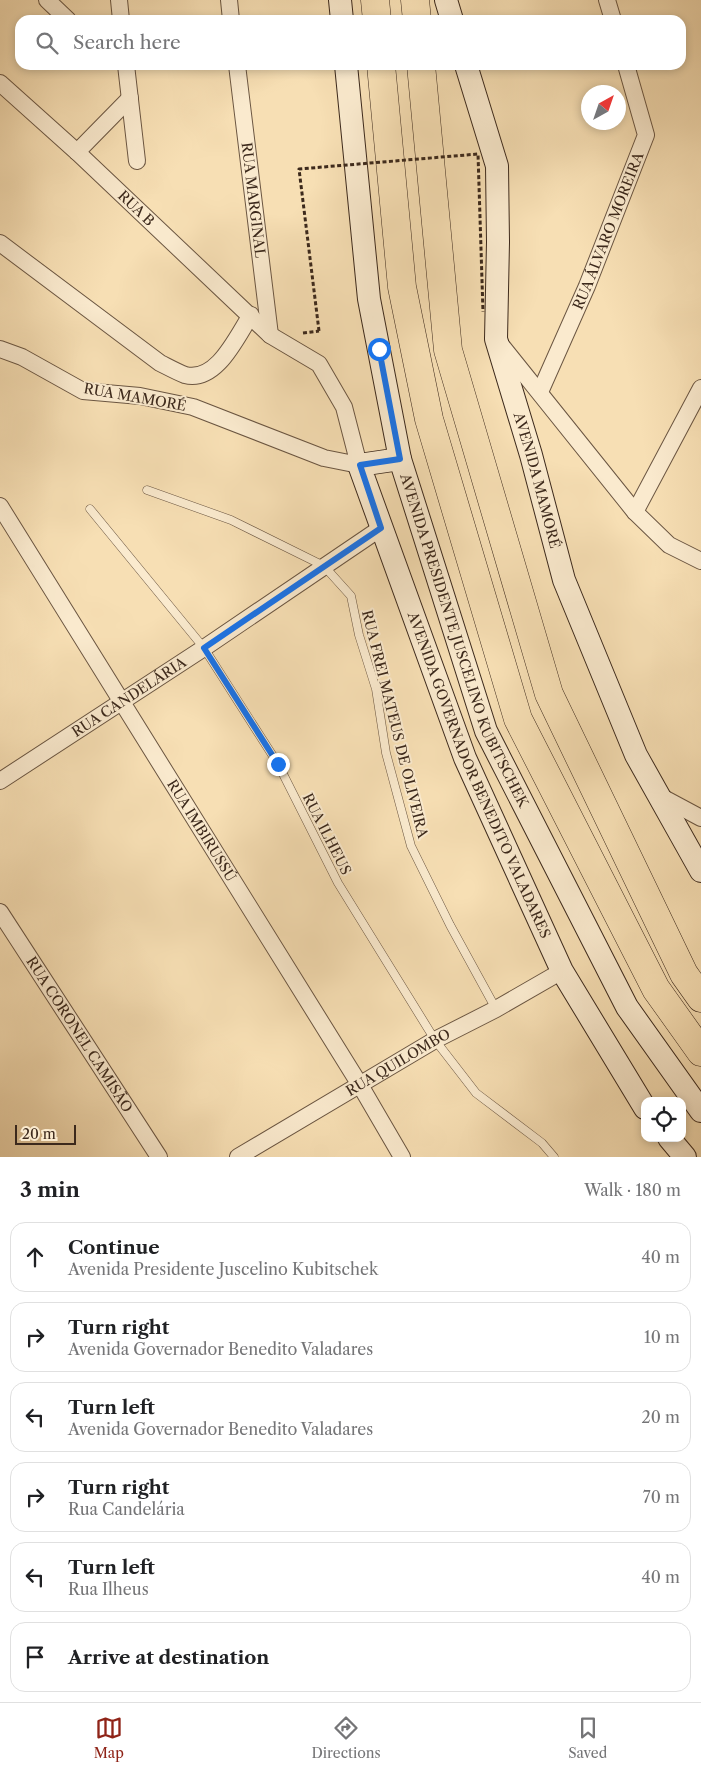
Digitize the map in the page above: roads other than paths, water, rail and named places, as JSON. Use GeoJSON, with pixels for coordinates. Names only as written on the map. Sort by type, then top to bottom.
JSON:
{"type":"FeatureCollection","features":[{"type":"Feature","properties":{"kind":"highway"},"geometry":{"type":"LineString","coordinates":[[375,0],[376,15]]}},
{"type":"Feature","properties":{"kind":"highway"},"geometry":{"type":"LineString","coordinates":[[415,0],[416,15]]}},
{"type":"Feature","properties":{"kind":"highway","name":"AVENIDA PRESIDENTE JUSCELINO KUBITSCHEK"},"geometry":{"type":"LineString","coordinates":[[381,70],[402,287],[429,419],[518,719],[656,989],[701,1052]]}},
{"type":"Feature","properties":{"kind":"highway"},"geometry":{"type":"LineString","coordinates":[[421,70],[448,350],[549,694],[684,974],[701,998]]}},
{"type":"Feature","properties":{"kind":"street"},"geometry":{"type":"LineString","coordinates":[[47,0],[63,15]]}},
{"type":"Feature","properties":{"kind":"street"},"geometry":{"type":"LineString","coordinates":[[119,0],[120,15]]}},
{"type":"Feature","properties":{"kind":"street"},"geometry":{"type":"LineString","coordinates":[[229,0],[230,15]]}},
{"type":"Feature","properties":{"kind":"street"},"geometry":{"type":"LineString","coordinates":[[340,0],[342,15]]}},
{"type":"Feature","properties":{"kind":"street"},"geometry":{"type":"LineString","coordinates":[[446,0],[450,15]]}},
{"type":"Feature","properties":{"kind":"street"},"geometry":{"type":"LineString","coordinates":[[606,0],[611,15]]}},
{"type":"Feature","properties":{"kind":"street"},"geometry":{"type":"LineString","coordinates":[[123,70],[130,98],[136,161]]}},
{"type":"Feature","properties":{"kind":"street","name":"RUA MARGINAL"},"geometry":{"type":"LineString","coordinates":[[238,70],[270,335]]}},
{"type":"Feature","properties":{"kind":"street","name":"AVENIDA PRESIDENTE JUSCELINO KUBITSCHEK"},"geometry":{"type":"LineString","coordinates":[[346,70],[369,299],[400,459],[486,731],[627,1007],[701,1112]]}},
{"type":"Feature","properties":{"kind":"street","name":"AVENIDA MAMORÉ"},"geometry":{"type":"LineString","coordinates":[[468,70],[497,166],[496,339],[531,455],[564,580],[636,755],[701,871]]}},
{"type":"Feature","properties":{"kind":"street","name":"RUA ÁLVARO MOREIRA"},"geometry":{"type":"LineString","coordinates":[[540,392],[587,286],[646,135],[627,70]]}},
{"type":"Feature","properties":{"kind":"street","name":"RUA B"},"geometry":{"type":"LineString","coordinates":[[0,83],[77,152],[270,335],[319,364],[344,407],[360,465]]}},
{"type":"Feature","properties":{"kind":"street"},"geometry":{"type":"LineString","coordinates":[[77,152],[130,98]]}},
{"type":"Feature","properties":{"kind":"street"},"geometry":{"type":"LineString","coordinates":[[0,243],[160,363],[186,375],[206,373],[221,360],[251,315]]}},
{"type":"Feature","properties":{"kind":"street"},"geometry":{"type":"LineString","coordinates":[[496,339],[635,512],[669,545],[701,561]]}},
{"type":"Feature","properties":{"kind":"street","name":"RUA MAMORÉ"},"geometry":{"type":"LineString","coordinates":[[0,349],[22,357],[83,391],[140,396],[193,407],[324,458],[360,465]]}},
{"type":"Feature","properties":{"kind":"street"},"geometry":{"type":"LineString","coordinates":[[635,512],[701,388]]}},
{"type":"Feature","properties":{"kind":"street"},"geometry":{"type":"LineString","coordinates":[[360,465],[400,459]]}},
{"type":"Feature","properties":{"kind":"street","name":"AVENIDA GOVERNADOR BENEDITO VALADARES"},"geometry":{"type":"LineString","coordinates":[[360,465],[465,758],[562,971],[641,1101]]}},
{"type":"Feature","properties":{"kind":"street","name":"RUA IMBIRUSSÚ"},"geometry":{"type":"LineString","coordinates":[[0,506],[360,1085],[402,1157]]}},
{"type":"Feature","properties":{"kind":"street","name":"RUA CANDELÁRIA"},"geometry":{"type":"LineString","coordinates":[[0,781],[204,648],[381,528]]}},
{"type":"Feature","properties":{"kind":"street"},"geometry":{"type":"LineString","coordinates":[[658,795],[701,818]]}},
{"type":"Feature","properties":{"kind":"street","name":"RUA CORONEL CAMISÃO"},"geometry":{"type":"LineString","coordinates":[[0,912],[159,1157]]}},
{"type":"Feature","properties":{"kind":"street","name":"RUA QUILOMBO"},"geometry":{"type":"LineString","coordinates":[[238,1157],[435,1040],[496,1009],[562,971]]}},
{"type":"Feature","properties":{"kind":"street"},"geometry":{"type":"LineString","coordinates":[[672,1142],[685,1157]]}},
{"type":"Feature","properties":{"kind":"lane","name":"RUA FREI MATEUS DE OLIVEIRA"},"geometry":{"type":"LineString","coordinates":[[148,490],[231,520],[324,566],[351,596],[359,635],[376,689],[386,753],[411,846],[450,925],[496,1009]]}},
{"type":"Feature","properties":{"kind":"lane","name":"RUA ILHEUS"},"geometry":{"type":"LineString","coordinates":[[90,509],[204,648],[278,764],[338,883],[435,1040],[476,1093],[542,1143],[554,1157]]}}]}
